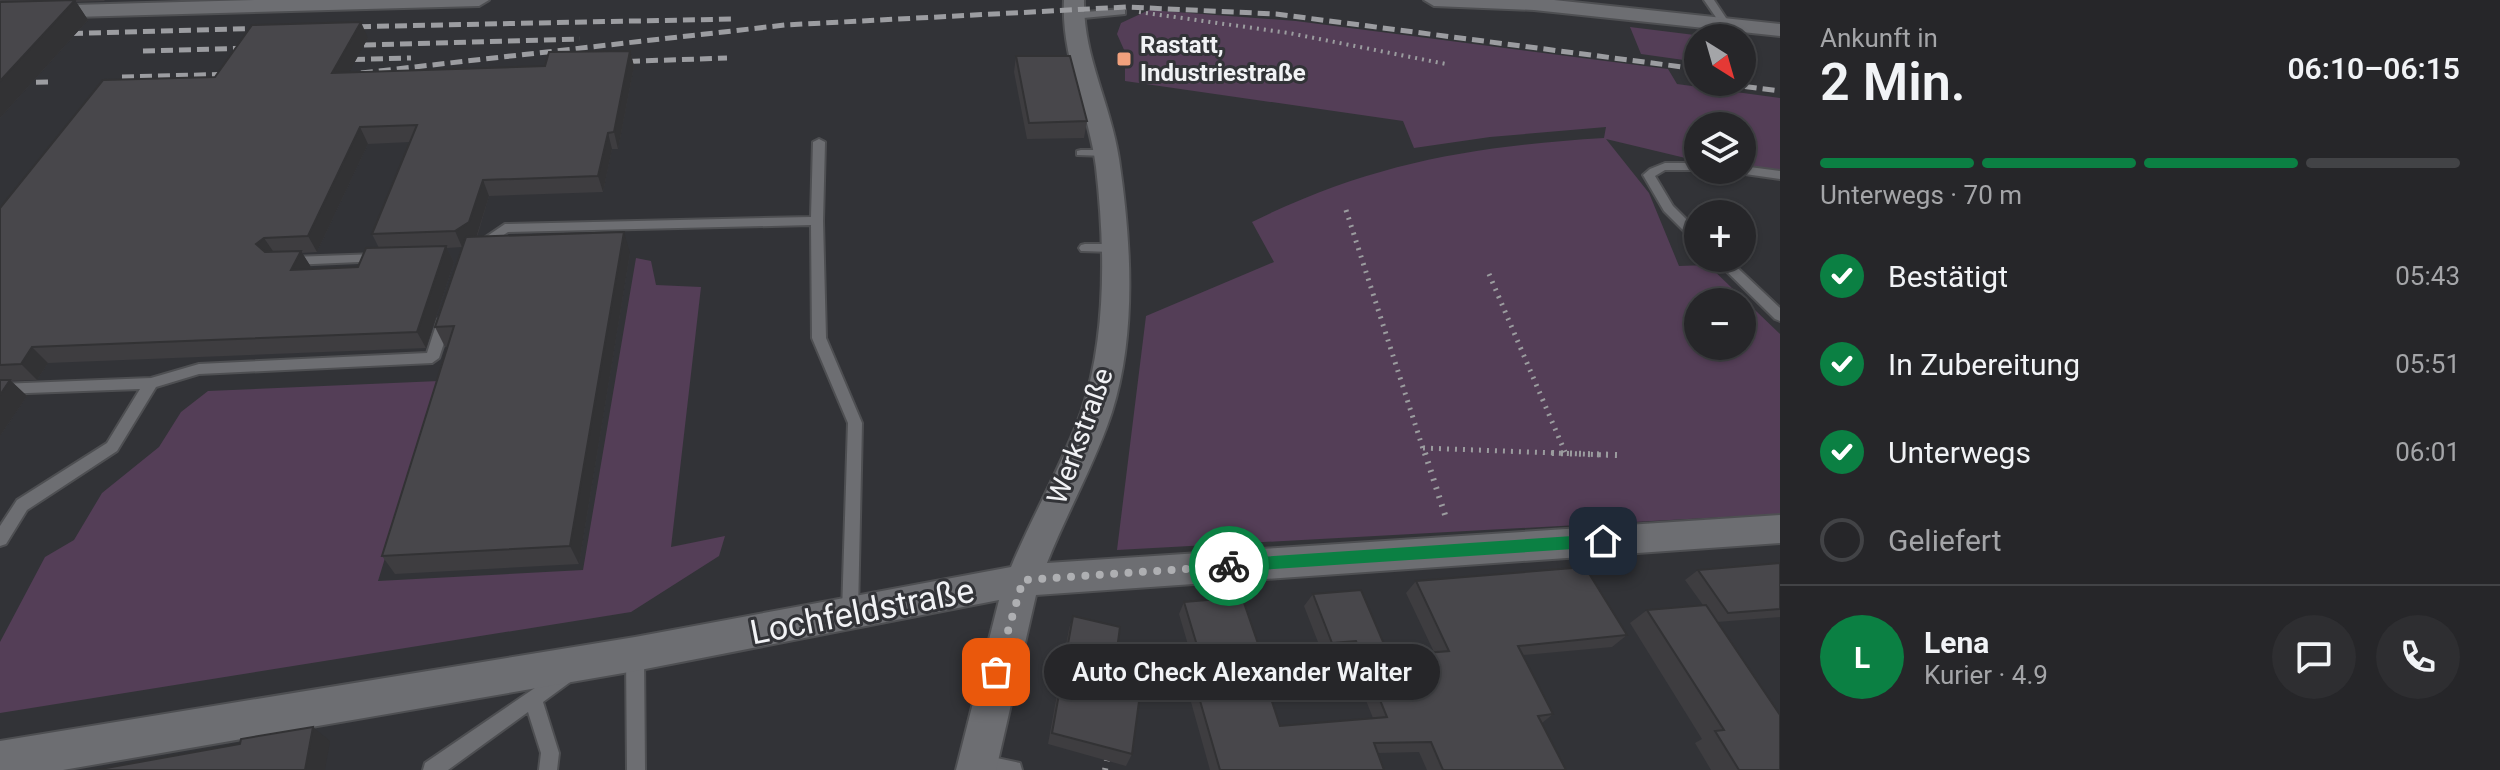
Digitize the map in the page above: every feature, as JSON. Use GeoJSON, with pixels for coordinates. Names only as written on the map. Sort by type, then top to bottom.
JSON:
{"type":"FeatureCollection","features":[{"type":"Feature","properties":{"kind":"street"},"geometry":{"type":"LineString","coordinates":[[0,13],[479,0]]}},
{"type":"Feature","properties":{"kind":"street"},"geometry":{"type":"LineString","coordinates":[[1434,0],[1533,2],[1704,24]]}},
{"type":"Feature","properties":{"kind":"street","name":"Werkstraße"},"geometry":{"type":"LineString","coordinates":[[977,766],[996,672],[1023,580],[1094,413],[1109,363],[1098,248],[1094,153],[1072,38],[1074,8]]}},
{"type":"Feature","properties":{"kind":"street"},"geometry":{"type":"LineString","coordinates":[[1756,29],[1780,30]]}},
{"type":"Feature","properties":{"kind":"street","name":"Lochfeldstraße"},"geometry":{"type":"LineString","coordinates":[[0,761],[635,654],[1023,580],[1780,529]]}},
{"type":"Feature","properties":{"kind":"lane"},"geometry":{"type":"LineString","coordinates":[[1709,0],[1725,24]]}},
{"type":"Feature","properties":{"kind":"lane"},"geometry":{"type":"LineString","coordinates":[[1074,8],[1122,12]]}},
{"type":"Feature","properties":{"kind":"lane"},"geometry":{"type":"LineString","coordinates":[[819,142],[819,338],[855,423],[850,613]]}},
{"type":"Feature","properties":{"kind":"lane"},"geometry":{"type":"LineString","coordinates":[[1684,167],[1654,170],[1649,175],[1668,208],[1684,224]]}},
{"type":"Feature","properties":{"kind":"lane"},"geometry":{"type":"LineString","coordinates":[[1756,172],[1780,175]]}},
{"type":"Feature","properties":{"kind":"lane"},"geometry":{"type":"LineString","coordinates":[[466,254],[505,228],[817,221]]}},
{"type":"Feature","properties":{"kind":"lane"},"geometry":{"type":"LineString","coordinates":[[275,261],[387,257]]}},
{"type":"Feature","properties":{"kind":"lane"},"geometry":{"type":"LineString","coordinates":[[1734,272],[1780,316]]}},
{"type":"Feature","properties":{"kind":"lane"},"geometry":{"type":"LineString","coordinates":[[0,389],[151,383],[199,369],[432,358],[451,302]]}},
{"type":"Feature","properties":{"kind":"lane"},"geometry":{"type":"LineString","coordinates":[[0,539],[22,505],[112,447],[151,383]]}},
{"type":"Feature","properties":{"kind":"lane"},"geometry":{"type":"LineString","coordinates":[[635,654],[636,770]]}},
{"type":"Feature","properties":{"kind":"lane"},"geometry":{"type":"LineString","coordinates":[[432,770],[584,662]]}},
{"type":"Feature","properties":{"kind":"lane"},"geometry":{"type":"LineString","coordinates":[[533,699],[550,753],[548,770]]}},
{"type":"Feature","properties":{"kind":"lane"},"geometry":{"type":"LineString","coordinates":[[977,766],[1013,770]]}},
{"type":"Feature","properties":{"kind":"path"},"geometry":{"type":"LineString","coordinates":[[1122,12],[1289,33],[1446,64]]}},
{"type":"Feature","properties":{"kind":"path"},"geometry":{"type":"LineString","coordinates":[[1346,210],[1456,551]]}},
{"type":"Feature","properties":{"kind":"path"},"geometry":{"type":"LineString","coordinates":[[1489,274],[1565,452]]}},
{"type":"Feature","properties":{"kind":"path"},"geometry":{"type":"LineString","coordinates":[[1423,448],[1619,455]]}},
{"type":"Feature","properties":{"kind":"path"},"geometry":{"type":"LineString","coordinates":[[1105,770],[1107,760]]}},
{"type":"Feature","properties":{"kind":"shaded area"},"geometry":{"type":"Polygon","coordinates":[[[1149,10],[1296,21],[1668,69],[1677,84],[1684,85],[1684,96],[1756,95],[1780,98],[1780,172],[1756,169],[1756,112],[1684,112],[1684,158],[1606,139],[1649,193],[1679,266],[1684,266],[1684,272],[1715,272],[1732,288],[1684,288],[1684,360],[1756,360],[1756,311],[1780,334],[1780,514],[1117,550],[1146,316],[1274,262],[1252,222],[1339,185],[1381,172],[1510,146],[1604,138],[1606,127],[1490,137],[1414,148],[1403,121],[1125,81],[1125,52],[1117,34],[1121,23],[1149,10]]]}},
{"type":"Feature","properties":{"kind":"shaded area"},"geometry":{"type":"Polygon","coordinates":[[[1630,27],[1684,34],[1684,60],[1641,54],[1630,27]]]}},
{"type":"Feature","properties":{"kind":"shaded area"},"geometry":{"type":"Polygon","coordinates":[[[636,258],[651,261],[656,285],[701,287],[671,547],[725,536],[719,556],[631,612],[0,713],[0,642],[45,557],[74,540],[102,493],[159,447],[181,412],[208,391],[439,381],[378,581],[583,570],[636,258]]]}},
{"type":"Feature","properties":{"kind":"building"},"geometry":{"type":"Polygon","coordinates":[[[75,0],[0,81],[0,2],[75,0]]]}},
{"type":"Feature","properties":{"kind":"building"},"geometry":{"type":"Polygon","coordinates":[[[361,22],[332,73],[545,66],[549,52],[630,51],[614,132],[608,133],[598,176],[483,180],[469,222],[455,231],[372,234],[417,125],[360,127],[308,236],[264,238],[256,244],[265,252],[301,251],[291,270],[358,267],[366,248],[446,246],[417,332],[32,347],[21,364],[0,365],[0,208],[103,80],[215,77],[252,25],[361,22]]]}},
{"type":"Feature","properties":{"kind":"building"},"geometry":{"type":"Polygon","coordinates":[[[1016,56],[1070,56],[1087,121],[1029,123],[1016,56]]]}},
{"type":"Feature","properties":{"kind":"building"},"geometry":{"type":"Polygon","coordinates":[[[624,232],[570,546],[382,556],[454,326],[435,327],[466,237],[624,232]]]}},
{"type":"Feature","properties":{"kind":"building"},"geometry":{"type":"Polygon","coordinates":[[[0,380],[10,380],[0,395],[0,380]]]}},
{"type":"Feature","properties":{"kind":"building"},"geometry":{"type":"Polygon","coordinates":[[[1780,563],[1780,609],[1728,613],[1698,570],[1780,563]]]}},
{"type":"Feature","properties":{"kind":"building"},"geometry":{"type":"Polygon","coordinates":[[[1585,567],[1627,635],[1518,646],[1553,714],[1538,716],[1566,770],[1443,770],[1431,742],[1374,743],[1384,770],[1220,770],[1192,673],[1205,672],[1184,602],[1242,597],[1266,667],[1261,668],[1280,726],[1387,717],[1356,641],[1332,643],[1313,594],[1361,590],[1389,656],[1449,651],[1416,581],[1585,567]]]}},
{"type":"Feature","properties":{"kind":"building"},"geometry":{"type":"Polygon","coordinates":[[[1706,605],[1780,715],[1780,770],[1739,770],[1715,731],[1724,730],[1647,610],[1706,605]]]}},
{"type":"Feature","properties":{"kind":"building"},"geometry":{"type":"Polygon","coordinates":[[[1073,616],[1120,627],[1112,687],[1140,694],[1132,754],[1052,733],[1073,616]]]}},
{"type":"Feature","properties":{"kind":"building"},"geometry":{"type":"Polygon","coordinates":[[[313,727],[305,770],[95,770],[240,744],[241,739],[313,727]]]}},
{"type":"Feature","properties":{"kind":"railway"},"geometry":{"type":"LineString","coordinates":[[361,73],[785,25],[1126,7],[1276,14],[1684,67]]}},
{"type":"Feature","properties":{"kind":"railway"},"geometry":{"type":"LineString","coordinates":[[341,27],[733,19]]}},
{"type":"Feature","properties":{"kind":"railway"},"geometry":{"type":"LineString","coordinates":[[53,34],[273,28]]}},
{"type":"Feature","properties":{"kind":"railway"},"geometry":{"type":"LineString","coordinates":[[364,45],[580,39]]}},
{"type":"Feature","properties":{"kind":"railway"},"geometry":{"type":"LineString","coordinates":[[143,51],[255,48]]}},
{"type":"Feature","properties":{"kind":"railway"},"geometry":{"type":"LineString","coordinates":[[335,60],[411,58]]}},
{"type":"Feature","properties":{"kind":"railway"},"geometry":{"type":"LineString","coordinates":[[610,62],[727,58]]}},
{"type":"Feature","properties":{"kind":"railway"},"geometry":{"type":"LineString","coordinates":[[122,77],[238,74]]}},
{"type":"Feature","properties":{"kind":"railway"},"geometry":{"type":"LineString","coordinates":[[0,83],[49,82]]}},
{"type":"Feature","properties":{"kind":"railway"},"geometry":{"type":"LineString","coordinates":[[1756,88],[1780,91]]}},
{"type":"Feature","properties":{"kind":"way so far"},"geometry":{"type":"LineString","coordinates":[[996,672],[1023,580],[1229,566]]}},
{"type":"Feature","properties":{"kind":"place","name":"Rastatt, Industriestraße"},"geometry":{"type":"Point","coordinates":[1124,59]}},
{"type":"Feature","properties":{"kind":"place","name":"Auto Check Alexander Walter"},"geometry":{"type":"Point","coordinates":[996,672]}},
{"type":"Feature","properties":{"kind":"route"},"geometry":{"type":"LineString","coordinates":[[1229,566],[1603,541]]}}]}
